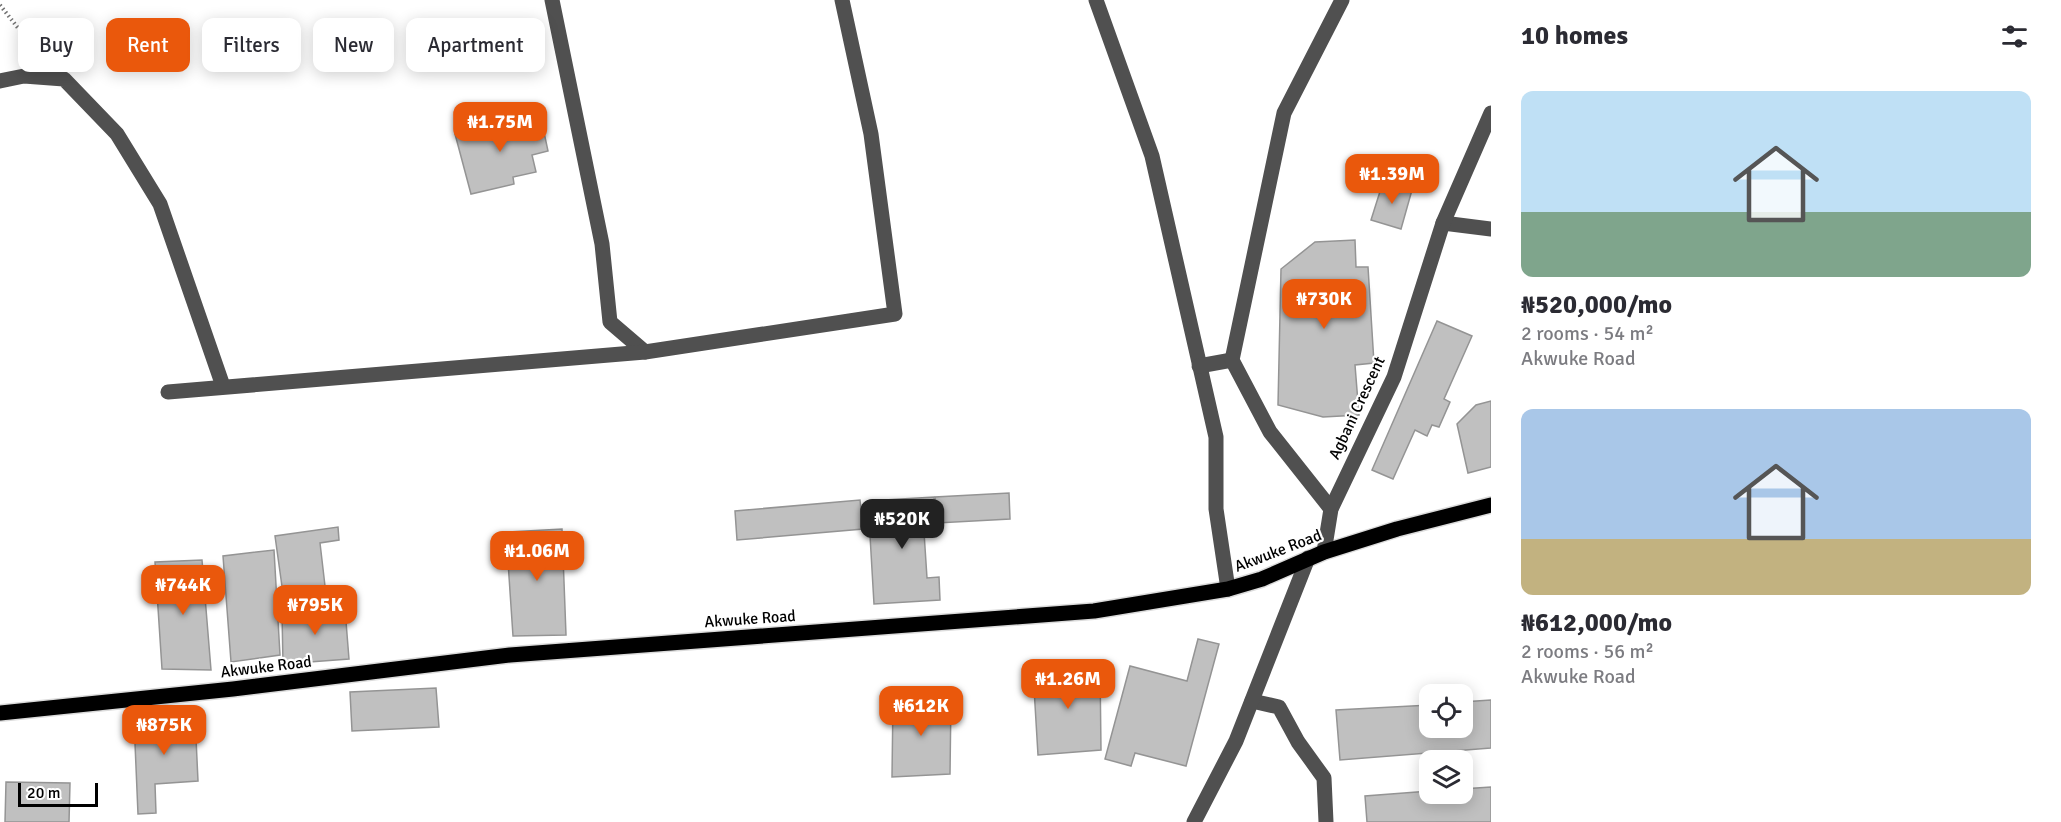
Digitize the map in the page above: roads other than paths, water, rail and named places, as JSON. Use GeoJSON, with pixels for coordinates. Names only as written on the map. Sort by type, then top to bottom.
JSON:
{"type":"FeatureCollection","features":[{"type":"Feature","properties":{"kind":"main road","name":"Akwuke Road"},"geometry":{"type":"LineString","coordinates":[[0,713],[233,689],[510,655],[1094,611],[1228,589],[1262,579],[1324,552],[1397,529],[1491,505]]}},
{"type":"Feature","properties":{"kind":"street"},"geometry":{"type":"LineString","coordinates":[[552,0],[602,244],[610,322],[645,352]]}},
{"type":"Feature","properties":{"kind":"street"},"geometry":{"type":"LineString","coordinates":[[168,392],[645,352],[895,314],[871,134],[842,0]]}},
{"type":"Feature","properties":{"kind":"street"},"geometry":{"type":"LineString","coordinates":[[1096,0],[1152,156],[1216,437],[1216,509],[1228,589]]}},
{"type":"Feature","properties":{"kind":"street"},"geometry":{"type":"LineString","coordinates":[[1331,509],[1270,432],[1232,360],[1284,113],[1342,0]]}},
{"type":"Feature","properties":{"kind":"street"},"geometry":{"type":"LineString","coordinates":[[0,81],[24,76],[64,79],[117,134],[160,204],[223,386]]}},
{"type":"Feature","properties":{"kind":"street","name":"Agbani Crescent"},"geometry":{"type":"LineString","coordinates":[[1324,552],[1331,509],[1394,377],[1443,223],[1491,113]]}},
{"type":"Feature","properties":{"kind":"street"},"geometry":{"type":"LineString","coordinates":[[1443,223],[1491,229]]}},
{"type":"Feature","properties":{"kind":"street"},"geometry":{"type":"LineString","coordinates":[[1199,366],[1232,360]]}},
{"type":"Feature","properties":{"kind":"street"},"geometry":{"type":"LineString","coordinates":[[1194,822],[1236,741],[1308,558]]}},
{"type":"Feature","properties":{"kind":"street"},"geometry":{"type":"LineString","coordinates":[[1252,701],[1279,707],[1298,742],[1324,778],[1326,822]]}}]}
